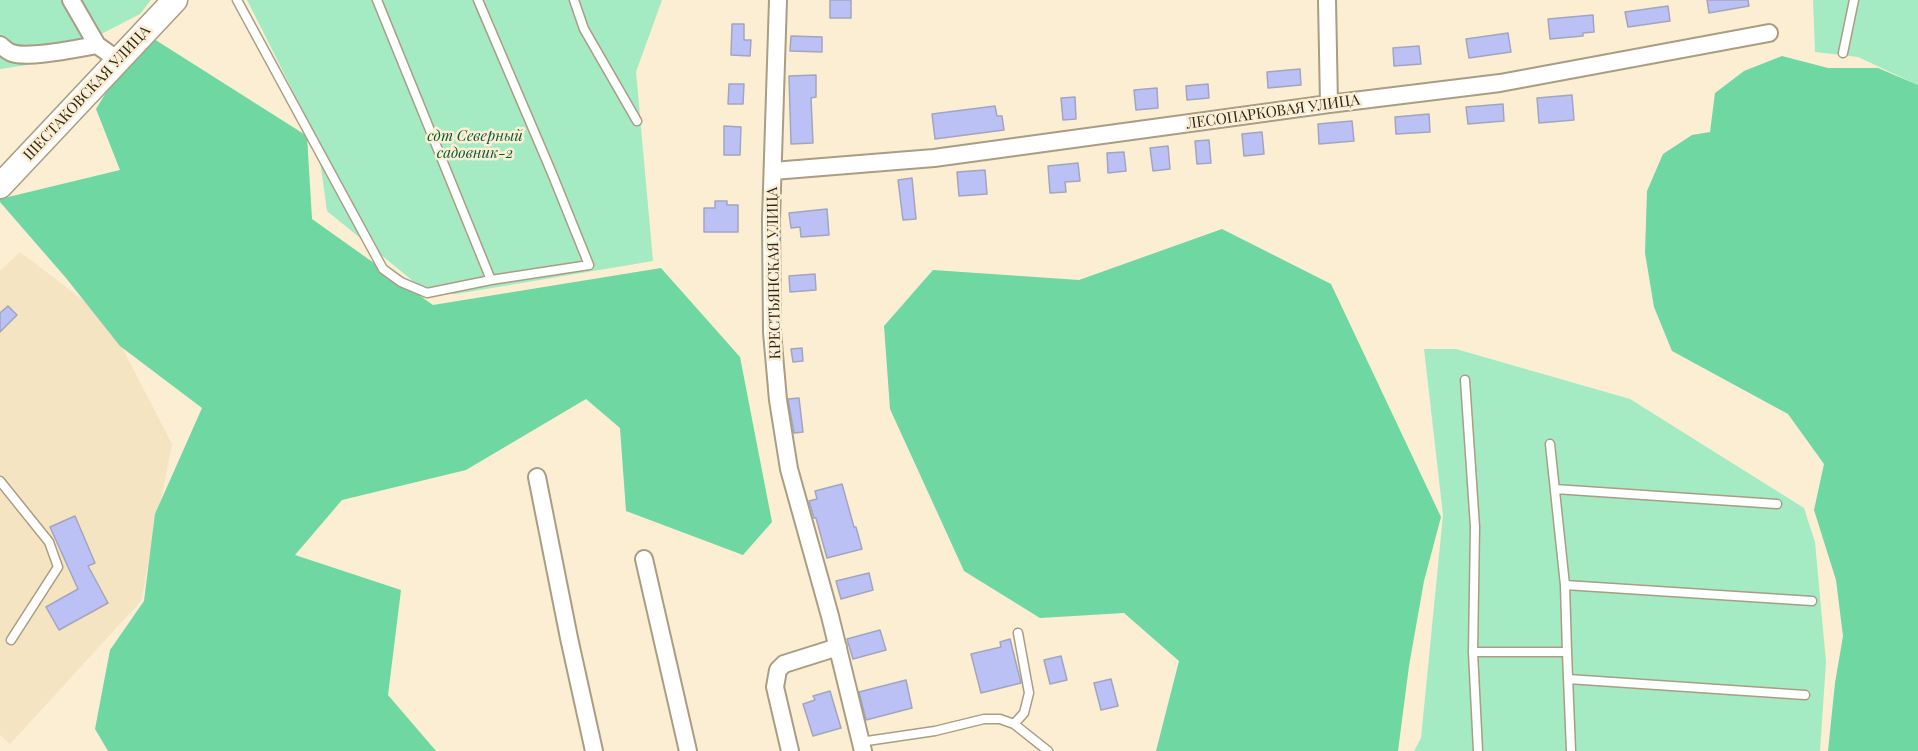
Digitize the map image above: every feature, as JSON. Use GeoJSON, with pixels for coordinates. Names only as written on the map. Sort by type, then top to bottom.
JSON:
{"type":"FeatureCollection","features":[{"type":"Feature","properties":{"kind":"main road","name":"ШЕСТАКОВСКАЯ УЛИЦА"},"geometry":{"type":"LineString","coordinates":[[0,186],[175,0]]}},
{"type":"Feature","properties":{"kind":"street"},"geometry":{"type":"LineString","coordinates":[[71,0],[97,45],[118,60]]}},
{"type":"Feature","properties":{"kind":"street","name":"КРЕСТЬЯНСКАЯ УЛИЦА"},"geometry":{"type":"LineString","coordinates":[[778,0],[771,220],[772,332],[778,400],[789,469],[830,616],[861,746]]}},
{"type":"Feature","properties":{"kind":"street"},"geometry":{"type":"LineString","coordinates":[[1327,0],[1329,104]]}},
{"type":"Feature","properties":{"kind":"street","name":"ЛЕСОПАРКОВАЯ УЛИЦА"},"geometry":{"type":"LineString","coordinates":[[773,171],[934,158],[1500,83],[1769,33]]}},
{"type":"Feature","properties":{"kind":"street"},"geometry":{"type":"LineString","coordinates":[[0,45],[11,53],[24,54],[53,53],[97,45]]}},
{"type":"Feature","properties":{"kind":"street"},"geometry":{"type":"LineString","coordinates":[[537,477],[594,751]]}},
{"type":"Feature","properties":{"kind":"street"},"geometry":{"type":"LineString","coordinates":[[644,560],[688,751]]}},
{"type":"Feature","properties":{"kind":"street"},"geometry":{"type":"LineString","coordinates":[[790,751],[775,687],[778,670],[784,664],[838,647]]}},
{"type":"Feature","properties":{"kind":"lane"},"geometry":{"type":"LineString","coordinates":[[237,0],[383,269],[401,282],[427,293],[491,280],[589,265],[477,0]]}},
{"type":"Feature","properties":{"kind":"lane"},"geometry":{"type":"LineString","coordinates":[[377,0],[491,280]]}},
{"type":"Feature","properties":{"kind":"lane"},"geometry":{"type":"LineString","coordinates":[[574,0],[584,29],[637,121]]}},
{"type":"Feature","properties":{"kind":"lane"},"geometry":{"type":"LineString","coordinates":[[1843,53],[1854,0]]}},
{"type":"Feature","properties":{"kind":"lane"},"geometry":{"type":"LineString","coordinates":[[1465,380],[1475,527],[1473,652],[1478,751]]}},
{"type":"Feature","properties":{"kind":"lane"},"geometry":{"type":"LineString","coordinates":[[1550,444],[1565,585],[1570,751]]}},
{"type":"Feature","properties":{"kind":"lane"},"geometry":{"type":"LineString","coordinates":[[0,481],[49,542],[58,567],[11,640]]}},
{"type":"Feature","properties":{"kind":"lane"},"geometry":{"type":"LineString","coordinates":[[1555,489],[1777,504]]}},
{"type":"Feature","properties":{"kind":"lane"},"geometry":{"type":"LineString","coordinates":[[1565,585],[1812,601]]}},
{"type":"Feature","properties":{"kind":"lane"},"geometry":{"type":"LineString","coordinates":[[1014,724],[1024,713],[1029,693],[1018,633]]}},
{"type":"Feature","properties":{"kind":"lane"},"geometry":{"type":"LineString","coordinates":[[1473,652],[1567,652]]}},
{"type":"Feature","properties":{"kind":"lane"},"geometry":{"type":"LineString","coordinates":[[1568,679],[1805,695]]}},
{"type":"Feature","properties":{"kind":"lane"},"geometry":{"type":"LineString","coordinates":[[861,746],[984,719],[1000,719],[1014,724],[1048,751]]}},
{"type":"Feature","properties":{"kind":"shaded area"},"geometry":{"type":"Polygon","coordinates":[[[20,252],[100,313],[111,326],[172,444],[141,601],[10,744],[0,735],[0,271],[20,252]]]}},
{"type":"Feature","properties":{"kind":"green space"},"geometry":{"type":"Polygon","coordinates":[[[0,0],[151,0],[140,14],[47,62],[0,69],[0,0]]]}},
{"type":"Feature","properties":{"kind":"green space","name":"сдт Северный садовник-2"},"geometry":{"type":"Polygon","coordinates":[[[247,0],[662,0],[636,72],[653,261],[456,294],[429,294],[327,211],[317,139],[247,0]]]}},
{"type":"Feature","properties":{"kind":"green space"},"geometry":{"type":"Polygon","coordinates":[[[1813,0],[1918,0],[1918,85],[1858,57],[1815,52],[1813,0]]]}},
{"type":"Feature","properties":{"kind":"green space"},"geometry":{"type":"Polygon","coordinates":[[[143,32],[307,136],[312,219],[433,305],[661,268],[740,357],[772,522],[743,555],[626,511],[620,428],[586,399],[466,470],[342,500],[295,555],[401,590],[388,695],[436,751],[108,751],[95,729],[110,650],[144,601],[155,514],[202,408],[120,346],[66,278],[0,202],[0,199],[120,170],[96,109],[143,32]]]}},
{"type":"Feature","properties":{"kind":"green space"},"geometry":{"type":"Polygon","coordinates":[[[1782,56],[1828,68],[1878,68],[1918,85],[1918,751],[1828,751],[1835,683],[1843,636],[1836,580],[1814,510],[1824,464],[1788,414],[1672,351],[1654,307],[1645,253],[1647,191],[1663,154],[1692,135],[1710,132],[1715,93],[1744,71],[1782,56]]]}},
{"type":"Feature","properties":{"kind":"green space"},"geometry":{"type":"Polygon","coordinates":[[[1222,229],[1331,284],[1441,517],[1424,581],[1409,666],[1398,751],[1156,751],[1179,661],[1124,613],[1040,618],[964,571],[890,409],[884,326],[933,270],[1079,280],[1222,229]]]}},
{"type":"Feature","properties":{"kind":"green space"},"geometry":{"type":"Polygon","coordinates":[[[1424,349],[1456,349],[1630,399],[1804,508],[1815,542],[1826,662],[1820,751],[1414,751],[1421,738],[1443,515],[1424,349]]]}},
{"type":"Feature","properties":{"kind":"building"},"geometry":{"type":"Polygon","coordinates":[[[830,0],[851,0],[851,18],[830,18],[830,0]]]}},
{"type":"Feature","properties":{"kind":"building"},"geometry":{"type":"Polygon","coordinates":[[[1707,0],[1748,0],[1749,6],[1709,13],[1707,0]]]}},
{"type":"Feature","properties":{"kind":"building"},"geometry":{"type":"Polygon","coordinates":[[[1668,6],[1670,21],[1628,27],[1625,12],[1668,6]]]}},
{"type":"Feature","properties":{"kind":"building"},"geometry":{"type":"Polygon","coordinates":[[[1593,15],[1594,32],[1583,33],[1583,36],[1550,39],[1548,19],[1593,15]]]}},
{"type":"Feature","properties":{"kind":"building"},"geometry":{"type":"Polygon","coordinates":[[[732,24],[744,24],[744,40],[751,40],[750,56],[731,55],[732,24]]]}},
{"type":"Feature","properties":{"kind":"building"},"geometry":{"type":"Polygon","coordinates":[[[1508,33],[1511,52],[1469,58],[1466,39],[1508,33]]]}},
{"type":"Feature","properties":{"kind":"building"},"geometry":{"type":"Polygon","coordinates":[[[791,36],[822,37],[822,52],[790,51],[791,36]]]}},
{"type":"Feature","properties":{"kind":"building"},"geometry":{"type":"Polygon","coordinates":[[[1419,46],[1421,64],[1394,66],[1393,48],[1419,46]]]}},
{"type":"Feature","properties":{"kind":"building"},"geometry":{"type":"Polygon","coordinates":[[[1300,69],[1301,85],[1268,88],[1267,72],[1300,69]]]}},
{"type":"Feature","properties":{"kind":"building"},"geometry":{"type":"Polygon","coordinates":[[[816,75],[816,97],[811,98],[813,143],[791,144],[789,76],[816,75]]]}},
{"type":"Feature","properties":{"kind":"building"},"geometry":{"type":"Polygon","coordinates":[[[729,84],[744,84],[743,104],[728,104],[729,84]]]}},
{"type":"Feature","properties":{"kind":"building"},"geometry":{"type":"Polygon","coordinates":[[[1208,84],[1209,98],[1187,100],[1186,86],[1208,84]]]}},
{"type":"Feature","properties":{"kind":"building"},"geometry":{"type":"Polygon","coordinates":[[[1157,88],[1158,108],[1136,110],[1134,90],[1157,88]]]}},
{"type":"Feature","properties":{"kind":"building"},"geometry":{"type":"Polygon","coordinates":[[[1572,95],[1574,120],[1539,123],[1537,98],[1572,95]]]}},
{"type":"Feature","properties":{"kind":"building"},"geometry":{"type":"Polygon","coordinates":[[[1075,97],[1076,119],[1063,120],[1061,98],[1075,97]]]}},
{"type":"Feature","properties":{"kind":"building"},"geometry":{"type":"Polygon","coordinates":[[[1503,104],[1504,121],[1468,124],[1466,107],[1503,104]]]}},
{"type":"Feature","properties":{"kind":"building"},"geometry":{"type":"Polygon","coordinates":[[[995,106],[997,116],[1002,116],[1004,130],[935,139],[932,114],[995,106]]]}},
{"type":"Feature","properties":{"kind":"building"},"geometry":{"type":"Polygon","coordinates":[[[1429,114],[1430,132],[1396,134],[1395,117],[1429,114]]]}},
{"type":"Feature","properties":{"kind":"building"},"geometry":{"type":"Polygon","coordinates":[[[1352,121],[1354,141],[1319,144],[1318,124],[1352,121]]]}},
{"type":"Feature","properties":{"kind":"building"},"geometry":{"type":"Polygon","coordinates":[[[724,126],[741,127],[740,155],[724,155],[724,126]]]}},
{"type":"Feature","properties":{"kind":"building"},"geometry":{"type":"Polygon","coordinates":[[[1262,132],[1264,154],[1244,156],[1242,134],[1262,132]]]}},
{"type":"Feature","properties":{"kind":"building"},"geometry":{"type":"Polygon","coordinates":[[[1209,140],[1211,163],[1197,164],[1195,141],[1209,140]]]}},
{"type":"Feature","properties":{"kind":"building"},"geometry":{"type":"Polygon","coordinates":[[[1168,146],[1170,169],[1153,171],[1150,148],[1168,146]]]}},
{"type":"Feature","properties":{"kind":"building"},"geometry":{"type":"Polygon","coordinates":[[[1124,152],[1126,171],[1108,173],[1107,153],[1124,152]]]}},
{"type":"Feature","properties":{"kind":"building"},"geometry":{"type":"Polygon","coordinates":[[[1078,163],[1080,181],[1065,182],[1066,192],[1050,193],[1048,166],[1078,163]]]}},
{"type":"Feature","properties":{"kind":"building"},"geometry":{"type":"Polygon","coordinates":[[[985,170],[987,194],[959,196],[957,172],[985,170]]]}},
{"type":"Feature","properties":{"kind":"building"},"geometry":{"type":"Polygon","coordinates":[[[912,178],[916,219],[903,220],[898,180],[912,178]]]}},
{"type":"Feature","properties":{"kind":"building"},"geometry":{"type":"Polygon","coordinates":[[[715,201],[727,201],[727,205],[738,205],[738,232],[704,232],[704,208],[715,208],[715,201]]]}},
{"type":"Feature","properties":{"kind":"building"},"geometry":{"type":"Polygon","coordinates":[[[827,209],[829,235],[801,237],[800,227],[791,228],[789,213],[827,209]]]}},
{"type":"Feature","properties":{"kind":"building"},"geometry":{"type":"Polygon","coordinates":[[[815,274],[816,290],[790,292],[789,276],[815,274]]]}},
{"type":"Feature","properties":{"kind":"building"},"geometry":{"type":"Polygon","coordinates":[[[8,306],[17,315],[0,332],[0,313],[8,306]]]}},
{"type":"Feature","properties":{"kind":"building"},"geometry":{"type":"Polygon","coordinates":[[[802,348],[803,361],[793,362],[791,349],[802,348]]]}},
{"type":"Feature","properties":{"kind":"building"},"geometry":{"type":"Polygon","coordinates":[[[799,398],[803,432],[794,433],[788,399],[799,398]]]}},
{"type":"Feature","properties":{"kind":"building"},"geometry":{"type":"Polygon","coordinates":[[[842,484],[862,549],[827,558],[809,501],[817,499],[815,491],[842,484]]]}},
{"type":"Feature","properties":{"kind":"building"},"geometry":{"type":"Polygon","coordinates":[[[75,516],[95,563],[88,566],[108,603],[59,630],[46,607],[78,589],[50,527],[75,516]]]}},
{"type":"Feature","properties":{"kind":"building"},"geometry":{"type":"Polygon","coordinates":[[[869,573],[873,590],[841,599],[836,581],[869,573]]]}},
{"type":"Feature","properties":{"kind":"building"},"geometry":{"type":"Polygon","coordinates":[[[880,630],[886,650],[853,659],[847,639],[880,630]]]}},
{"type":"Feature","properties":{"kind":"building"},"geometry":{"type":"Polygon","coordinates":[[[1010,639],[1021,683],[981,693],[971,654],[1001,647],[1000,642],[1010,639]]]}},
{"type":"Feature","properties":{"kind":"building"},"geometry":{"type":"Polygon","coordinates":[[[1061,656],[1067,680],[1050,684],[1044,660],[1061,656]]]}},
{"type":"Feature","properties":{"kind":"building"},"geometry":{"type":"Polygon","coordinates":[[[1111,679],[1118,706],[1101,710],[1094,683],[1111,679]]]}},
{"type":"Feature","properties":{"kind":"building"},"geometry":{"type":"Polygon","coordinates":[[[906,680],[912,708],[866,720],[859,692],[906,680]]]}},
{"type":"Feature","properties":{"kind":"building"},"geometry":{"type":"Polygon","coordinates":[[[830,691],[841,728],[813,736],[803,704],[815,700],[813,696],[830,691]]]}}]}
